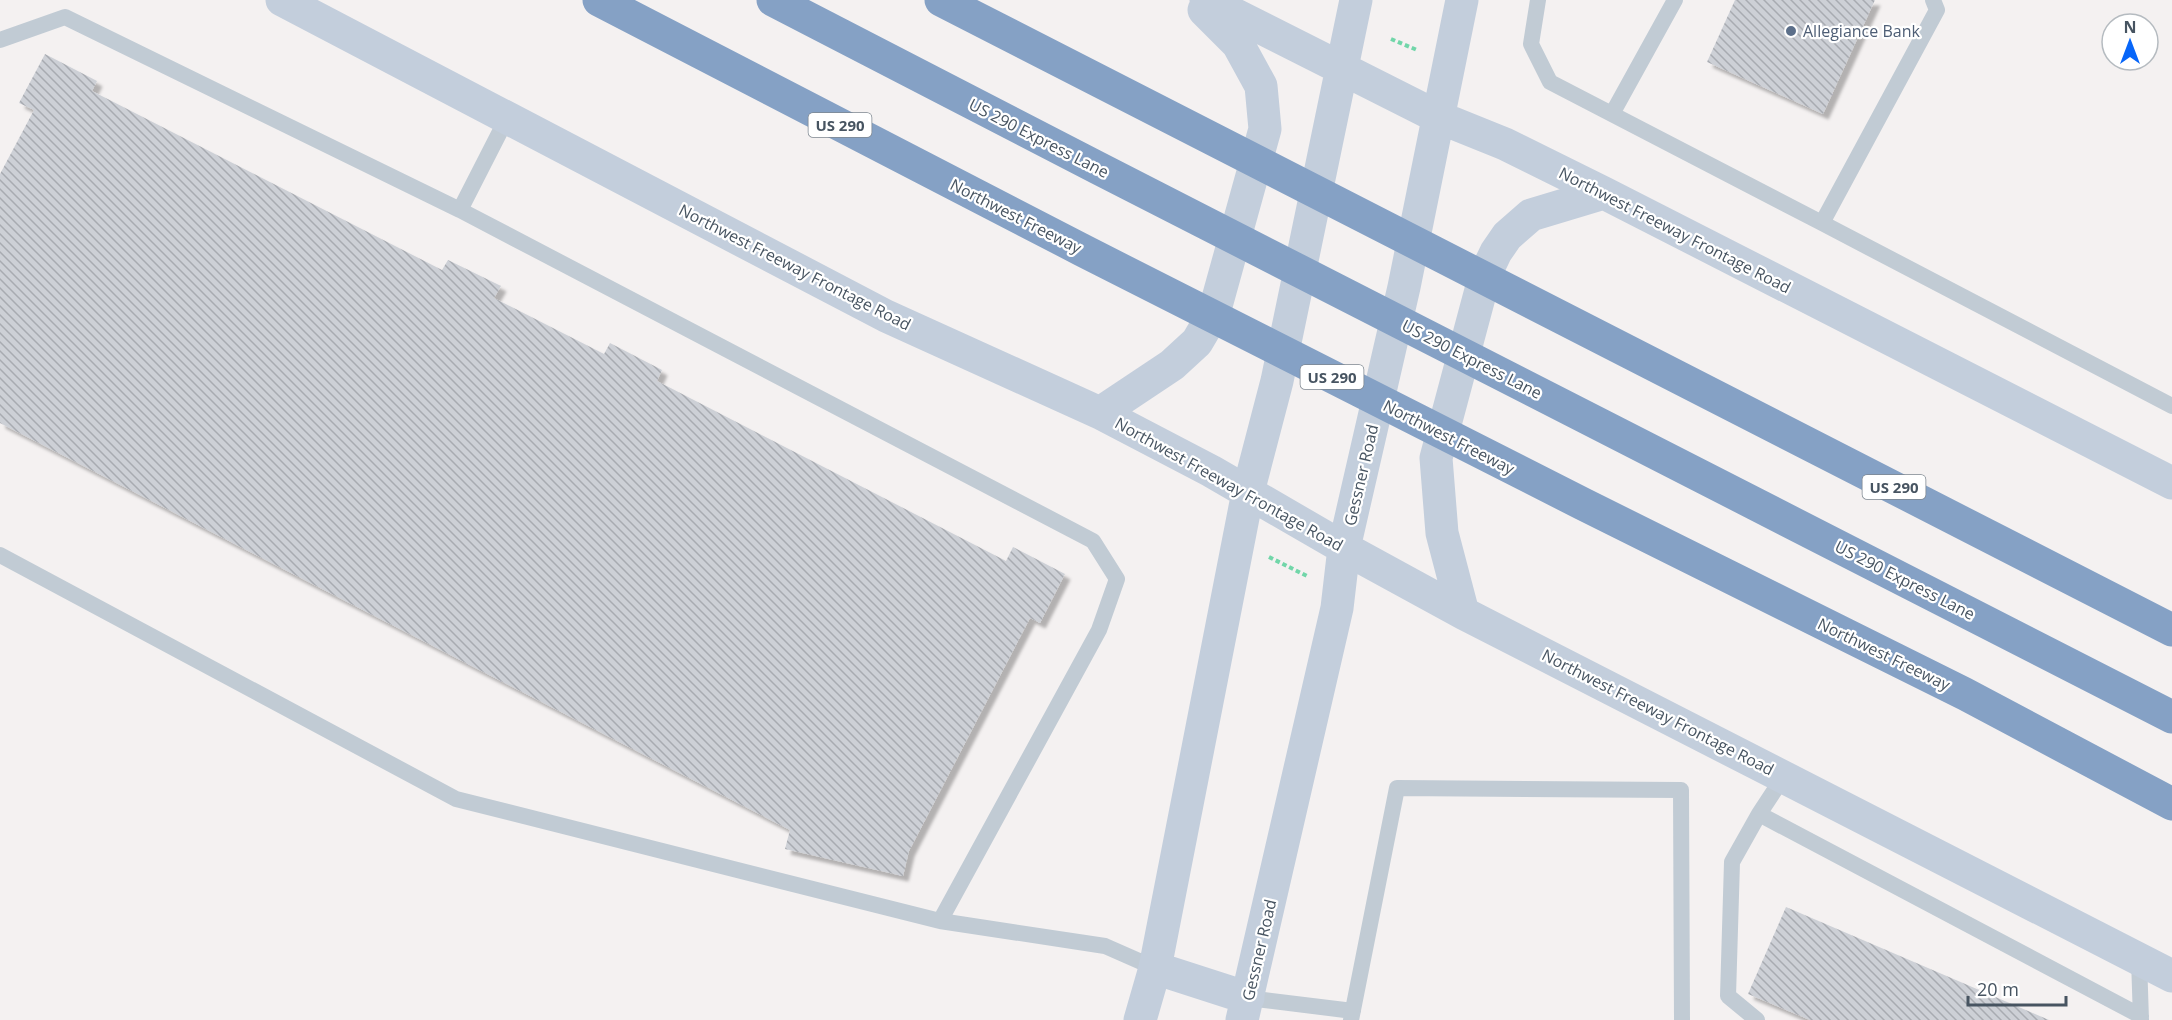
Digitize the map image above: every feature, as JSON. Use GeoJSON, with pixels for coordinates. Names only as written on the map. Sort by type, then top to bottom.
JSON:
{"type":"FeatureCollection","features":[{"type":"Feature","properties":{"kind":"highway","name":"Northwest Freeway"},"geometry":{"type":"LineString","coordinates":[[599,0],[1082,250],[1582,504],[1965,694],[2166,804]]}},
{"type":"Feature","properties":{"kind":"highway","name":"US 290 Express Lane"},"geometry":{"type":"LineString","coordinates":[[772,0],[2172,717]]}},
{"type":"Feature","properties":{"kind":"highway","name":"US 290"},"geometry":{"type":"LineString","coordinates":[[941,0],[2172,630]]}},
{"type":"Feature","properties":{"kind":"main road","name":"Northwest Freeway Frontage Road"},"geometry":{"type":"LineString","coordinates":[[282,0],[886,316],[1100,413],[1248,492],[1463,613],[2172,976]]}},
{"type":"Feature","properties":{"kind":"main road"},"geometry":{"type":"LineString","coordinates":[[1100,413],[1172,366],[1197,342],[1214,313],[1265,129],[1261,86],[1238,44],[1194,0]]}},
{"type":"Feature","properties":{"kind":"main road","name":"Northwest Freeway Frontage Road"},"geometry":{"type":"LineString","coordinates":[[1206,0],[1438,117],[1505,144],[1604,193],[2172,483]]}},
{"type":"Feature","properties":{"kind":"main road"},"geometry":{"type":"LineString","coordinates":[[1140,1020],[1155,968],[1248,492],[1277,381],[1340,68],[1356,0]]}},
{"type":"Feature","properties":{"kind":"main road","name":"Gessner Road"},"geometry":{"type":"LineString","coordinates":[[1245,1009],[1336,608],[1344,548],[1404,287],[1462,0]]}},
{"type":"Feature","properties":{"kind":"main road"},"geometry":{"type":"LineString","coordinates":[[1463,613],[1442,533],[1436,458],[1485,275],[1507,236],[1531,215],[1604,193]]}},
{"type":"Feature","properties":{"kind":"main road"},"geometry":{"type":"LineString","coordinates":[[1155,968],[1245,1009]]}},
{"type":"Feature","properties":{"kind":"lane"},"geometry":{"type":"LineString","coordinates":[[1538,0],[1531,44],[1550,82],[2172,406]]}},
{"type":"Feature","properties":{"kind":"lane"},"geometry":{"type":"LineString","coordinates":[[1612,114],[1675,0]]}},
{"type":"Feature","properties":{"kind":"lane"},"geometry":{"type":"LineString","coordinates":[[1822,223],[1937,10],[1933,0]]}},
{"type":"Feature","properties":{"kind":"lane"},"geometry":{"type":"LineString","coordinates":[[0,40],[65,17],[460,210],[1093,541],[1118,579],[1099,630],[940,921]]}},
{"type":"Feature","properties":{"kind":"lane"},"geometry":{"type":"LineString","coordinates":[[460,210],[507,118]]}},
{"type":"Feature","properties":{"kind":"lane"},"geometry":{"type":"LineString","coordinates":[[0,555],[456,799],[940,921],[1105,946],[1155,968]]}},
{"type":"Feature","properties":{"kind":"lane"},"geometry":{"type":"LineString","coordinates":[[1757,1020],[1728,996],[1732,862],[1784,776]]}},
{"type":"Feature","properties":{"kind":"lane"},"geometry":{"type":"LineString","coordinates":[[1245,1009],[1352,1016],[1397,788],[1681,790],[1682,1020]]}},
{"type":"Feature","properties":{"kind":"lane"},"geometry":{"type":"LineString","coordinates":[[1759,814],[2141,1018]]}},
{"type":"Feature","properties":{"kind":"lane"},"geometry":{"type":"LineString","coordinates":[[2139,959],[2141,1018]]}},
{"type":"Feature","properties":{"kind":"path"},"geometry":{"type":"LineString","coordinates":[[1391,39],[1419,51]]}},
{"type":"Feature","properties":{"kind":"path"},"geometry":{"type":"LineString","coordinates":[[1260,553],[1307,576]]}},
{"type":"Feature","properties":{"kind":"building","name":"Allegiance Bank"},"geometry":{"type":"Polygon","coordinates":[[[1735,0],[1875,0],[1823,114],[1707,62],[1735,0]]]}},
{"type":"Feature","properties":{"kind":"building"},"geometry":{"type":"Polygon","coordinates":[[[45,54],[97,81],[92,91],[442,270],[448,260],[501,286],[494,298],[604,354],[610,343],[662,370],[657,381],[1006,561],[1013,547],[1065,574],[1040,623],[1030,618],[909,851],[903,876],[785,849],[790,830],[0,423],[0,174],[34,110],[19,103],[45,54]]]}},
{"type":"Feature","properties":{"kind":"building"},"geometry":{"type":"Polygon","coordinates":[[[1786,907],[2049,1020],[1810,1020],[1748,994],[1786,907]]]}},
{"type":"Feature","properties":{"kind":"place","name":"Allegiance Bank"},"geometry":{"type":"Point","coordinates":[1791,31]}}]}
